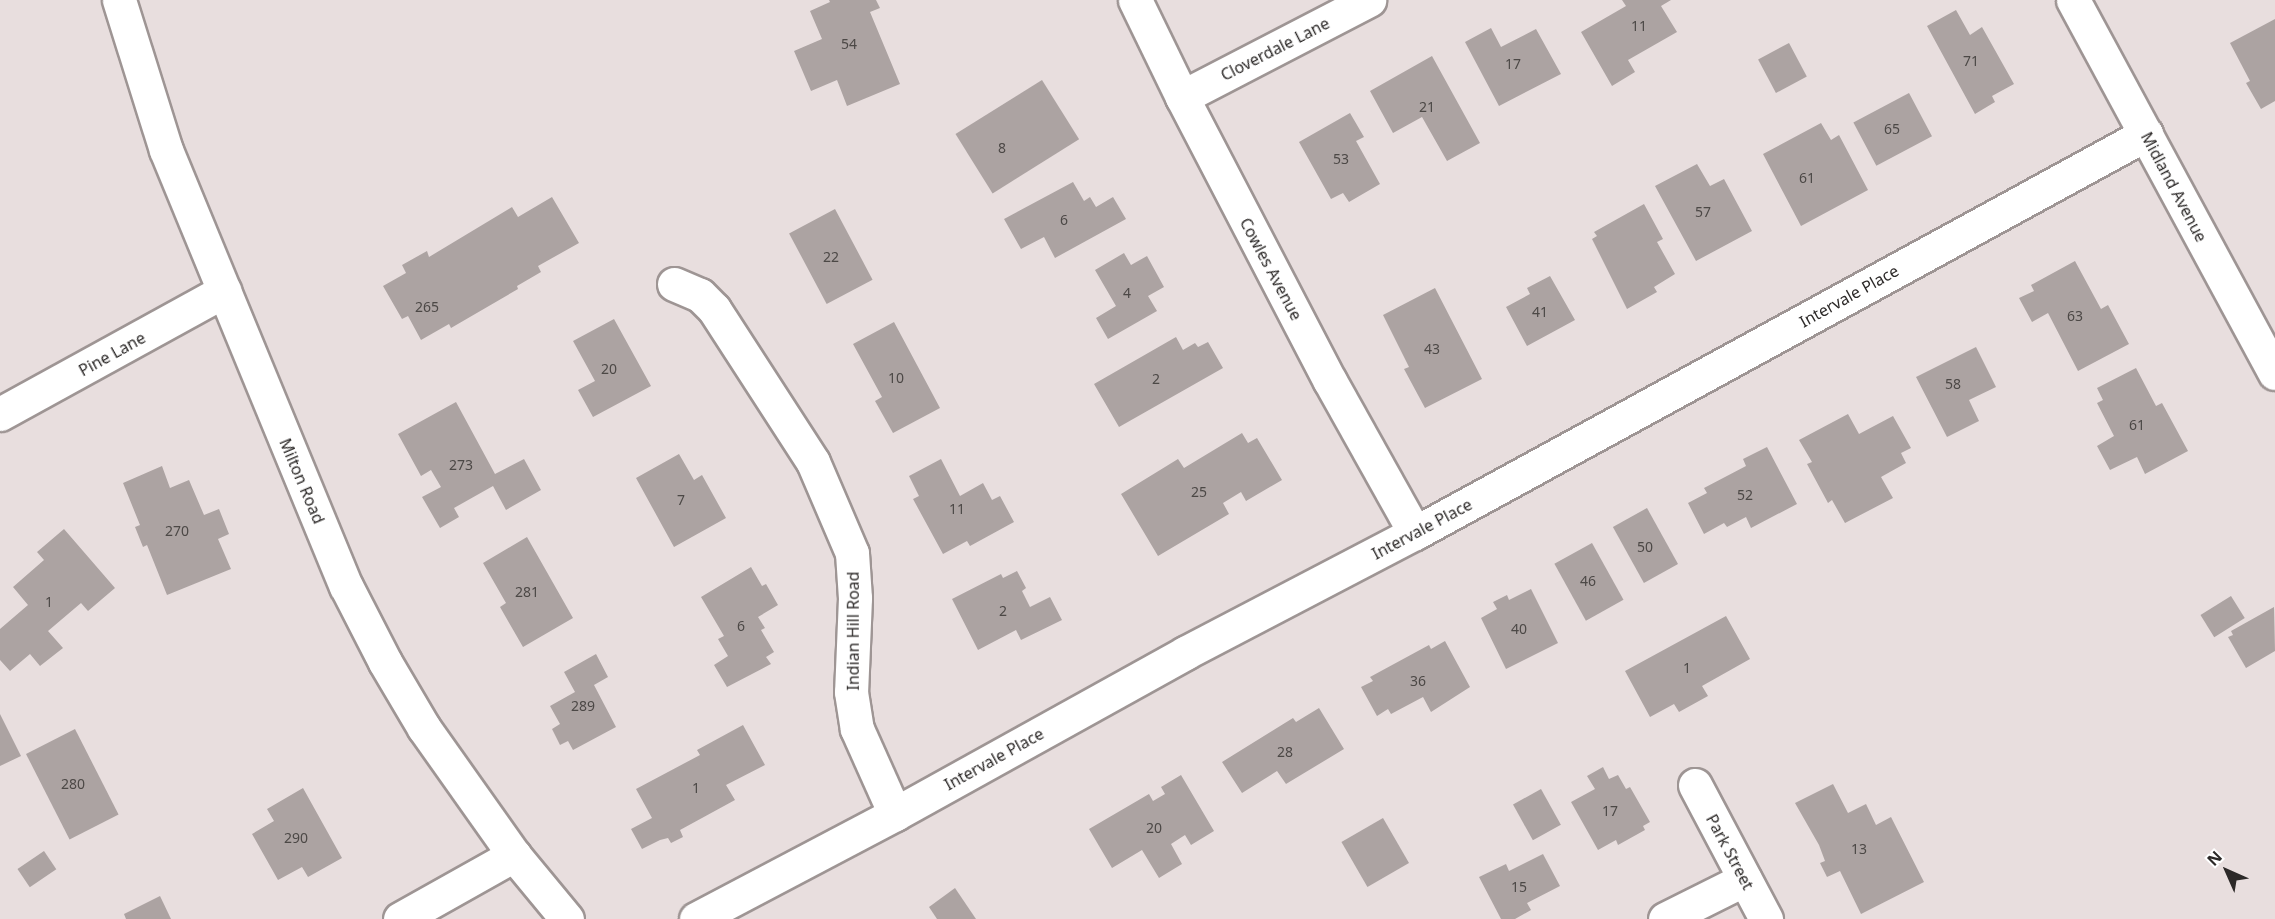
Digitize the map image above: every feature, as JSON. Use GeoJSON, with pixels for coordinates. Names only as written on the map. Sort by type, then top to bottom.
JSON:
{"type":"FeatureCollection","features":[{"type":"Feature","properties":{"kind":"street","name":"Milton Road"},"geometry":{"type":"LineString","coordinates":[[119,0],[166,150],[346,586],[424,728],[514,855],[567,919]]}},
{"type":"Feature","properties":{"kind":"street","name":"Cowles Avenue"},"geometry":{"type":"LineString","coordinates":[[1135,0],[1182,97],[1330,381],[1415,533]]}},
{"type":"Feature","properties":{"kind":"street","name":"Cloverdale Lane"},"geometry":{"type":"LineString","coordinates":[[1182,97],[1369,0]]}},
{"type":"Feature","properties":{"kind":"street","name":"Midland Avenue"},"geometry":{"type":"LineString","coordinates":[[2073,0],[2275,374]]}},
{"type":"Feature","properties":{"kind":"street","name":"Intervale Place"},"geometry":{"type":"LineString","coordinates":[[696,919],[895,814],[1185,653],[1415,533],[2146,134]]}},
{"type":"Feature","properties":{"kind":"street","name":"Indian Hill Road"},"geometry":{"type":"LineString","coordinates":[[674,284],[700,295],[714,309],[813,462],[852,553],[855,598],[851,692],[856,729],[895,814]]}},
{"type":"Feature","properties":{"kind":"street","name":"Pine Lane"},"geometry":{"type":"LineString","coordinates":[[0,414],[224,291]]}},
{"type":"Feature","properties":{"kind":"street","name":"Park Street"},"geometry":{"type":"LineString","coordinates":[[1695,785],[1766,919]]}},
{"type":"Feature","properties":{"kind":"street"},"geometry":{"type":"LineString","coordinates":[[400,919],[514,855]]}},
{"type":"Feature","properties":{"kind":"street"},"geometry":{"type":"LineString","coordinates":[[1665,919],[1744,879]]}},
{"type":"Feature","properties":{"kind":"building"},"geometry":{"type":"Polygon","coordinates":[[[829,0],[876,0],[880,8],[870,12],[900,84],[847,106],[837,80],[811,91],[794,51],[822,39],[810,11],[830,2],[829,0]]]}},
{"type":"Feature","properties":{"kind":"building"},"geometry":{"type":"Polygon","coordinates":[[[1622,0],[1671,0],[1661,6],[1677,32],[1628,60],[1635,72],[1612,86],[1581,32],[1626,6],[1622,0]]]}},
{"type":"Feature","properties":{"kind":"building"},"geometry":{"type":"Polygon","coordinates":[[[1956,10],[1970,35],[1982,27],[2014,84],[1992,96],[1995,102],[1975,114],[1927,26],[1956,10]]]}},
{"type":"Feature","properties":{"kind":"building"},"geometry":{"type":"Polygon","coordinates":[[[2275,19],[2275,101],[2261,109],[2246,83],[2250,81],[2230,43],[2275,19]]]}},
{"type":"Feature","properties":{"kind":"building"},"geometry":{"type":"Polygon","coordinates":[[[1491,28],[1501,47],[1536,29],[1561,74],[1499,106],[1465,42],[1491,28]]]}},
{"type":"Feature","properties":{"kind":"building"},"geometry":{"type":"Polygon","coordinates":[[[1789,43],[1807,77],[1776,93],[1758,59],[1789,43]]]}},
{"type":"Feature","properties":{"kind":"building"},"geometry":{"type":"Polygon","coordinates":[[[1432,56],[1480,143],[1447,161],[1422,117],[1393,133],[1370,91],[1432,56]]]}},
{"type":"Feature","properties":{"kind":"building"},"geometry":{"type":"Polygon","coordinates":[[[1042,80],[1079,139],[993,193],[955,134],[1042,80]]]}},
{"type":"Feature","properties":{"kind":"building"},"geometry":{"type":"Polygon","coordinates":[[[1909,93],[1932,136],[1876,166],[1853,123],[1909,93]]]}},
{"type":"Feature","properties":{"kind":"building"},"geometry":{"type":"Polygon","coordinates":[[[1350,113],[1364,137],[1356,141],[1380,184],[1349,202],[1343,193],[1331,199],[1299,142],[1350,113]]]}},
{"type":"Feature","properties":{"kind":"building"},"geometry":{"type":"Polygon","coordinates":[[[1821,123],[1831,140],[1839,135],[1868,190],[1801,226],[1763,154],[1821,123]]]}},
{"type":"Feature","properties":{"kind":"building"},"geometry":{"type":"Polygon","coordinates":[[[1697,164],[1710,186],[1724,179],[1752,231],[1696,261],[1655,186],[1697,164]]]}},
{"type":"Feature","properties":{"kind":"building"},"geometry":{"type":"Polygon","coordinates":[[[1073,182],[1084,201],[1090,197],[1096,207],[1113,197],[1126,219],[1055,258],[1044,237],[1021,249],[1004,219],[1073,182]]]}},
{"type":"Feature","properties":{"kind":"building"},"geometry":{"type":"Polygon","coordinates":[[[552,197],[579,243],[538,266],[541,272],[517,286],[518,289],[451,328],[449,324],[421,340],[408,316],[402,319],[383,286],[406,273],[402,265],[427,251],[429,257],[512,207],[518,217],[552,197]]]}},
{"type":"Feature","properties":{"kind":"building"},"geometry":{"type":"Polygon","coordinates":[[[1644,204],[1663,239],[1657,242],[1675,274],[1654,287],[1657,292],[1627,309],[1592,239],[1597,236],[1594,232],[1644,204]]]}},
{"type":"Feature","properties":{"kind":"building"},"geometry":{"type":"Polygon","coordinates":[[[835,209],[873,280],[827,304],[789,233],[835,209]]]}},
{"type":"Feature","properties":{"kind":"building"},"geometry":{"type":"Polygon","coordinates":[[[1124,253],[1131,265],[1147,256],[1164,287],[1148,296],[1157,311],[1108,339],[1096,318],[1116,306],[1095,270],[1124,253]]]}},
{"type":"Feature","properties":{"kind":"building"},"geometry":{"type":"Polygon","coordinates":[[[2075,261],[2101,309],[2108,305],[2129,344],[2078,371],[2048,313],[2032,322],[2019,298],[2034,291],[2031,285],[2075,261]]]}},
{"type":"Feature","properties":{"kind":"building"},"geometry":{"type":"Polygon","coordinates":[[[1550,276],[1575,320],[1527,346],[1506,307],[1530,294],[1527,288],[1550,276]]]}},
{"type":"Feature","properties":{"kind":"building"},"geometry":{"type":"Polygon","coordinates":[[[1435,288],[1482,379],[1425,408],[1404,369],[1409,367],[1383,315],[1435,288]]]}},
{"type":"Feature","properties":{"kind":"building"},"geometry":{"type":"Polygon","coordinates":[[[614,319],[651,386],[593,417],[578,390],[595,381],[573,341],[614,319]]]}},
{"type":"Feature","properties":{"kind":"building"},"geometry":{"type":"Polygon","coordinates":[[[894,322],[940,408],[893,433],[875,401],[882,397],[853,344],[894,322]]]}},
{"type":"Feature","properties":{"kind":"building"},"geometry":{"type":"Polygon","coordinates":[[[1176,337],[1183,350],[1195,343],[1198,347],[1208,342],[1223,368],[1119,427],[1094,384],[1176,337]]]}},
{"type":"Feature","properties":{"kind":"building"},"geometry":{"type":"Polygon","coordinates":[[[1976,347],[1996,387],[1969,400],[1979,421],[1947,437],[1916,377],[1976,347]]]}},
{"type":"Feature","properties":{"kind":"building"},"geometry":{"type":"Polygon","coordinates":[[[2136,368],[2156,406],[2162,403],[2188,451],[2145,474],[2137,457],[2110,470],[2097,446],[2114,436],[2097,403],[2103,400],[2097,388],[2136,368]]]}},
{"type":"Feature","properties":{"kind":"building"},"geometry":{"type":"Polygon","coordinates":[[[456,402],[495,474],[524,459],[541,490],[506,510],[493,486],[454,508],[459,517],[440,528],[422,497],[441,487],[431,470],[421,476],[398,434],[456,402]]]}},
{"type":"Feature","properties":{"kind":"building"},"geometry":{"type":"Polygon","coordinates":[[[1848,414],[1859,434],[1893,416],[1911,448],[1901,453],[1906,463],[1881,477],[1893,498],[1845,523],[1832,500],[1828,503],[1807,464],[1812,462],[1799,440],[1848,414]]]}},
{"type":"Feature","properties":{"kind":"building"},"geometry":{"type":"Polygon","coordinates":[[[1242,433],[1248,443],[1257,438],[1282,480],[1246,501],[1241,492],[1223,503],[1229,514],[1158,556],[1121,494],[1178,459],[1184,468],[1242,433]]]}},
{"type":"Feature","properties":{"kind":"building"},"geometry":{"type":"Polygon","coordinates":[[[1767,447],[1797,504],[1751,528],[1746,517],[1727,527],[1724,523],[1704,534],[1688,503],[1707,493],[1704,488],[1746,466],[1743,459],[1767,447]]]}},
{"type":"Feature","properties":{"kind":"building"},"geometry":{"type":"Polygon","coordinates":[[[679,454],[694,480],[702,475],[726,518],[674,547],[636,478],[679,454]]]}},
{"type":"Feature","properties":{"kind":"building"},"geometry":{"type":"Polygon","coordinates":[[[941,459],[960,496],[983,483],[992,500],[1000,496],[1014,522],[970,546],[967,541],[943,554],[913,499],[919,496],[909,476],[941,459]]]}},
{"type":"Feature","properties":{"kind":"building"},"geometry":{"type":"Polygon","coordinates":[[[162,466],[170,488],[189,480],[204,515],[219,509],[229,534],[218,539],[231,569],[167,595],[147,545],[143,547],[135,527],[140,525],[123,483],[162,466]]]}},
{"type":"Feature","properties":{"kind":"building"},"geometry":{"type":"Polygon","coordinates":[[[1647,508],[1678,564],[1644,583],[1613,527],[1647,508]]]}},
{"type":"Feature","properties":{"kind":"building"},"geometry":{"type":"Polygon","coordinates":[[[64,529],[115,588],[88,611],[81,603],[48,631],[63,648],[40,666],[30,654],[10,671],[0,660],[0,629],[28,605],[13,587],[44,560],[37,552],[64,529]]]}},
{"type":"Feature","properties":{"kind":"building"},"geometry":{"type":"Polygon","coordinates":[[[527,537],[573,618],[523,647],[500,607],[506,603],[483,563],[527,537]]]}},
{"type":"Feature","properties":{"kind":"building"},"geometry":{"type":"Polygon","coordinates":[[[1592,543],[1624,600],[1586,621],[1554,564],[1592,543]]]}},
{"type":"Feature","properties":{"kind":"building"},"geometry":{"type":"Polygon","coordinates":[[[751,567],[762,586],[766,584],[778,605],[758,617],[765,628],[761,630],[774,652],[766,657],[771,664],[727,687],[714,665],[728,656],[718,639],[724,636],[701,597],[751,567]]]}},
{"type":"Feature","properties":{"kind":"building"},"geometry":{"type":"Polygon","coordinates":[[[1017,571],[1026,588],[1022,591],[1030,607],[1050,597],[1062,620],[1021,640],[1016,630],[978,650],[952,599],[1001,574],[1003,578],[1017,571]]]}},
{"type":"Feature","properties":{"kind":"building"},"geometry":{"type":"Polygon","coordinates":[[[1531,589],[1558,643],[1506,669],[1481,618],[1497,609],[1493,602],[1507,595],[1509,600],[1531,589]]]}},
{"type":"Feature","properties":{"kind":"building"},"geometry":{"type":"Polygon","coordinates":[[[2231,596],[2245,618],[2214,637],[2200,615],[2231,596]]]}},
{"type":"Feature","properties":{"kind":"building"},"geometry":{"type":"Polygon","coordinates":[[[2274,607],[2275,651],[2246,668],[2228,637],[2233,635],[2231,631],[2274,607]]]}},
{"type":"Feature","properties":{"kind":"building"},"geometry":{"type":"Polygon","coordinates":[[[1726,616],[1750,659],[1702,686],[1708,696],[1679,712],[1674,704],[1650,717],[1625,671],[1726,616]]]}},
{"type":"Feature","properties":{"kind":"building"},"geometry":{"type":"Polygon","coordinates":[[[1445,641],[1470,687],[1431,712],[1423,697],[1391,714],[1388,709],[1377,716],[1361,687],[1373,681],[1370,677],[1429,645],[1431,649],[1445,641]]]}},
{"type":"Feature","properties":{"kind":"building"},"geometry":{"type":"Polygon","coordinates":[[[596,654],[608,677],[594,685],[616,727],[573,750],[568,741],[560,745],[552,729],[560,724],[550,706],[575,692],[564,672],[596,654]]]}},
{"type":"Feature","properties":{"kind":"building"},"geometry":{"type":"Polygon","coordinates":[[[1319,708],[1344,749],[1286,784],[1277,771],[1242,793],[1222,762],[1293,718],[1296,722],[1319,708]]]}},
{"type":"Feature","properties":{"kind":"building"},"geometry":{"type":"Polygon","coordinates":[[[0,714],[21,756],[0,766],[0,714]]]}},
{"type":"Feature","properties":{"kind":"building"},"geometry":{"type":"Polygon","coordinates":[[[743,725],[765,765],[726,785],[735,800],[680,830],[683,837],[671,843],[668,838],[660,840],[642,849],[631,829],[652,818],[636,789],[700,755],[697,750],[743,725]]]}},
{"type":"Feature","properties":{"kind":"building"},"geometry":{"type":"Polygon","coordinates":[[[75,729],[119,815],[70,840],[26,754],[75,729]]]}},
{"type":"Feature","properties":{"kind":"building"},"geometry":{"type":"Polygon","coordinates":[[[1603,767],[1609,779],[1618,775],[1626,789],[1630,787],[1650,822],[1643,826],[1645,830],[1618,845],[1616,840],[1598,850],[1571,802],[1595,789],[1587,776],[1603,767]]]}},
{"type":"Feature","properties":{"kind":"building"},"geometry":{"type":"Polygon","coordinates":[[[1181,775],[1214,831],[1191,845],[1185,835],[1171,844],[1182,864],[1159,878],[1142,850],[1112,868],[1089,829],[1149,794],[1153,801],[1165,794],[1161,787],[1181,775]]]}},
{"type":"Feature","properties":{"kind":"building"},"geometry":{"type":"Polygon","coordinates":[[[1833,784],[1848,813],[1866,804],[1876,825],[1891,817],[1924,882],[1861,914],[1840,871],[1827,877],[1820,863],[1825,861],[1819,845],[1795,803],[1833,784]]]}},
{"type":"Feature","properties":{"kind":"building"},"geometry":{"type":"Polygon","coordinates":[[[303,788],[342,858],[308,877],[302,867],[278,880],[252,834],[274,821],[267,809],[303,788]]]}},
{"type":"Feature","properties":{"kind":"building"},"geometry":{"type":"Polygon","coordinates":[[[1541,789],[1561,825],[1533,840],[1513,805],[1541,789]]]}},
{"type":"Feature","properties":{"kind":"building"},"geometry":{"type":"Polygon","coordinates":[[[1383,818],[1409,863],[1367,887],[1341,842],[1383,818]]]}},
{"type":"Feature","properties":{"kind":"building"},"geometry":{"type":"Polygon","coordinates":[[[44,851],[56,869],[30,887],[17,869],[44,851]]]}},
{"type":"Feature","properties":{"kind":"building"},"geometry":{"type":"Polygon","coordinates":[[[1543,854],[1560,886],[1527,903],[1531,910],[1515,919],[1501,919],[1479,877],[1506,864],[1509,871],[1543,854]]]}},
{"type":"Feature","properties":{"kind":"building"},"geometry":{"type":"Polygon","coordinates":[[[955,888],[976,919],[937,919],[929,907],[955,888]]]}},
{"type":"Feature","properties":{"kind":"building"},"geometry":{"type":"Polygon","coordinates":[[[160,896],[171,919],[126,919],[124,914],[160,896]]]}}]}
